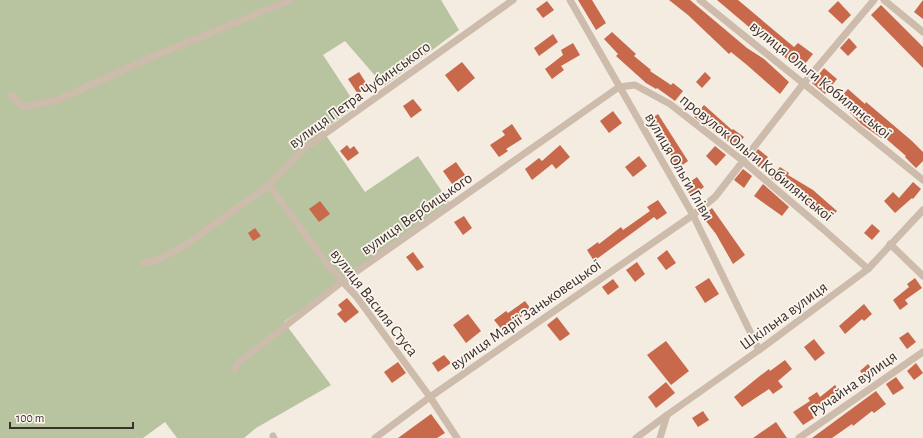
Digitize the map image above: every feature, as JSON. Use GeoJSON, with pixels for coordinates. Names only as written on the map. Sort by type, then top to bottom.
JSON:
{"type":"FeatureCollection","features":[{"type":"Feature","properties":{"kind":"street"},"geometry":{"type":"LineString","coordinates":[[11,95],[23,107],[57,100],[161,53],[290,0]]}},
{"type":"Feature","properties":{"kind":"street","name":"вулиця Петра Чубинського"},"geometry":{"type":"LineString","coordinates":[[144,263],[159,259],[184,246],[269,185],[304,148],[513,0]]}},
{"type":"Feature","properties":{"kind":"street","name":"вулиця Ольги Гліви"},"geometry":{"type":"LineString","coordinates":[[570,0],[693,215],[759,350]]}},
{"type":"Feature","properties":{"kind":"street","name":"вулиця Ольги Кобилянської"},"geometry":{"type":"LineString","coordinates":[[700,0],[923,180]]}},
{"type":"Feature","properties":{"kind":"street","name":"вулиця Марії Заньковецької"},"geometry":{"type":"LineString","coordinates":[[375,438],[430,397],[693,215],[715,197],[804,83],[874,0]]}},
{"type":"Feature","properties":{"kind":"street"},"geometry":{"type":"LineString","coordinates":[[884,0],[923,32]]}},
{"type":"Feature","properties":{"kind":"street","name":"провулок Ольги Кобилянської"},"geometry":{"type":"LineString","coordinates":[[619,87],[635,85],[670,104],[743,161],[823,229],[868,270]]}},
{"type":"Feature","properties":{"kind":"street","name":"вулиця Вербицького"},"geometry":{"type":"LineString","coordinates":[[235,369],[239,362],[343,281],[619,87]]}},
{"type":"Feature","properties":{"kind":"street","name":"вулиця Василя Стуса"},"geometry":{"type":"LineString","coordinates":[[269,185],[331,269],[343,281],[430,397],[457,438]]}},
{"type":"Feature","properties":{"kind":"street","name":"Шкільна вулиця"},"geometry":{"type":"LineString","coordinates":[[636,438],[868,270],[890,244],[923,210]]}},
{"type":"Feature","properties":{"kind":"street"},"geometry":{"type":"LineString","coordinates":[[890,244],[923,276]]}},
{"type":"Feature","properties":{"kind":"street","name":"Ручайна вулиця"},"geometry":{"type":"LineString","coordinates":[[799,438],[923,352]]}},
{"type":"Feature","properties":{"kind":"street"},"geometry":{"type":"LineString","coordinates":[[660,438],[668,415]]}},
{"type":"Feature","properties":{"kind":"green space"},"geometry":{"type":"Polygon","coordinates":[[[0,0],[441,0],[459,30],[384,86],[345,41],[323,55],[356,105],[323,131],[365,192],[418,156],[449,202],[284,322],[331,385],[256,428],[244,438],[177,438],[165,422],[143,438],[0,438],[0,0]]]}},
{"type":"Feature","properties":{"kind":"building"},"geometry":{"type":"Polygon","coordinates":[[[578,0],[592,0],[606,23],[596,30],[578,0]]]}},
{"type":"Feature","properties":{"kind":"building"},"geometry":{"type":"Polygon","coordinates":[[[669,0],[690,0],[747,48],[764,59],[789,82],[780,94],[731,52],[729,54],[688,15],[669,0]]]}},
{"type":"Feature","properties":{"kind":"building"},"geometry":{"type":"Polygon","coordinates":[[[717,0],[738,0],[794,47],[798,43],[813,54],[800,70],[717,0]]]}},
{"type":"Feature","properties":{"kind":"building"},"geometry":{"type":"Polygon","coordinates":[[[923,0],[923,19],[914,12],[923,0]]]}},
{"type":"Feature","properties":{"kind":"building"},"geometry":{"type":"Polygon","coordinates":[[[547,1],[554,10],[543,18],[536,9],[547,1]]]}},
{"type":"Feature","properties":{"kind":"building"},"geometry":{"type":"Polygon","coordinates":[[[838,1],[851,15],[842,24],[828,11],[838,1]]]}},
{"type":"Feature","properties":{"kind":"building"},"geometry":{"type":"Polygon","coordinates":[[[881,5],[923,47],[923,68],[871,15],[881,5]]]}},
{"type":"Feature","properties":{"kind":"building"},"geometry":{"type":"Polygon","coordinates":[[[612,32],[636,54],[634,56],[651,70],[650,71],[671,85],[673,83],[683,91],[675,101],[657,88],[656,89],[646,83],[616,56],[618,54],[604,39],[612,32]]]}},
{"type":"Feature","properties":{"kind":"building"},"geometry":{"type":"Polygon","coordinates":[[[553,34],[558,42],[539,56],[534,48],[553,34]]]}},
{"type":"Feature","properties":{"kind":"building"},"geometry":{"type":"Polygon","coordinates":[[[849,38],[857,47],[848,56],[840,48],[849,38]]]}},
{"type":"Feature","properties":{"kind":"building"},"geometry":{"type":"Polygon","coordinates":[[[573,43],[580,55],[561,66],[564,70],[552,79],[545,69],[563,55],[561,50],[573,43]]]}},
{"type":"Feature","properties":{"kind":"building"},"geometry":{"type":"Polygon","coordinates":[[[462,62],[475,78],[458,92],[445,75],[462,62]]]}},
{"type":"Feature","properties":{"kind":"building"},"geometry":{"type":"Polygon","coordinates":[[[824,68],[837,79],[825,94],[812,83],[824,68]]]}},
{"type":"Feature","properties":{"kind":"building"},"geometry":{"type":"Polygon","coordinates":[[[359,72],[368,86],[358,94],[348,79],[359,72]]]}},
{"type":"Feature","properties":{"kind":"building"},"geometry":{"type":"Polygon","coordinates":[[[705,72],[711,78],[702,88],[696,82],[705,72]]]}},
{"type":"Feature","properties":{"kind":"building"},"geometry":{"type":"Polygon","coordinates":[[[848,89],[865,104],[866,102],[923,152],[923,161],[916,168],[905,157],[906,156],[883,136],[881,138],[861,124],[838,100],[848,89]]]}},
{"type":"Feature","properties":{"kind":"building"},"geometry":{"type":"Polygon","coordinates":[[[413,99],[422,110],[411,118],[403,106],[413,99]]]}},
{"type":"Feature","properties":{"kind":"building"},"geometry":{"type":"Polygon","coordinates":[[[704,105],[732,130],[733,129],[744,137],[736,147],[694,117],[704,105]]]}},
{"type":"Feature","properties":{"kind":"building"},"geometry":{"type":"Polygon","coordinates":[[[613,111],[622,123],[609,133],[600,121],[613,111]]]}},
{"type":"Feature","properties":{"kind":"building"},"geometry":{"type":"Polygon","coordinates":[[[658,114],[688,161],[677,169],[670,159],[673,158],[647,122],[658,114]]]}},
{"type":"Feature","properties":{"kind":"building"},"geometry":{"type":"Polygon","coordinates":[[[512,124],[522,139],[506,149],[508,151],[499,157],[490,145],[505,135],[502,131],[512,124]]]}},
{"type":"Feature","properties":{"kind":"building"},"geometry":{"type":"Polygon","coordinates":[[[347,145],[350,149],[354,146],[359,153],[348,161],[340,151],[347,145]]]}},
{"type":"Feature","properties":{"kind":"building"},"geometry":{"type":"Polygon","coordinates":[[[560,145],[570,157],[556,169],[552,164],[532,180],[525,169],[539,158],[542,161],[560,145]]]}},
{"type":"Feature","properties":{"kind":"building"},"geometry":{"type":"Polygon","coordinates":[[[715,146],[726,155],[716,166],[706,156],[715,146]]]}},
{"type":"Feature","properties":{"kind":"building"},"geometry":{"type":"Polygon","coordinates":[[[758,149],[768,157],[759,167],[750,160],[758,149]]]}},
{"type":"Feature","properties":{"kind":"building"},"geometry":{"type":"Polygon","coordinates":[[[639,156],[647,166],[633,177],[625,167],[639,156]]]}},
{"type":"Feature","properties":{"kind":"building"},"geometry":{"type":"Polygon","coordinates":[[[456,162],[465,175],[452,184],[443,171],[456,162]]]}},
{"type":"Feature","properties":{"kind":"building"},"geometry":{"type":"Polygon","coordinates":[[[780,167],[789,173],[788,175],[813,190],[837,211],[828,222],[803,201],[789,192],[790,190],[771,178],[780,167]]]}},
{"type":"Feature","properties":{"kind":"building"},"geometry":{"type":"Polygon","coordinates":[[[743,169],[752,176],[744,188],[734,180],[743,169]]]}},
{"type":"Feature","properties":{"kind":"building"},"geometry":{"type":"Polygon","coordinates":[[[697,177],[704,187],[691,196],[684,186],[697,177]]]}},
{"type":"Feature","properties":{"kind":"building"},"geometry":{"type":"Polygon","coordinates":[[[913,182],[921,189],[913,199],[912,198],[895,213],[884,201],[893,192],[899,198],[913,182]]]}},
{"type":"Feature","properties":{"kind":"building"},"geometry":{"type":"Polygon","coordinates":[[[763,184],[789,207],[782,216],[754,196],[763,184]]]}},
{"type":"Feature","properties":{"kind":"building"},"geometry":{"type":"Polygon","coordinates":[[[658,200],[667,213],[657,220],[654,217],[594,261],[587,250],[598,242],[599,244],[621,227],[623,230],[650,211],[647,207],[658,200]]]}},
{"type":"Feature","properties":{"kind":"building"},"geometry":{"type":"Polygon","coordinates":[[[320,201],[330,214],[319,222],[309,209],[320,201]]]}},
{"type":"Feature","properties":{"kind":"building"},"geometry":{"type":"Polygon","coordinates":[[[712,208],[745,255],[733,264],[716,234],[702,216],[712,208]]]}},
{"type":"Feature","properties":{"kind":"building"},"geometry":{"type":"Polygon","coordinates":[[[464,216],[472,228],[463,235],[454,222],[464,216]]]}},
{"type":"Feature","properties":{"kind":"building"},"geometry":{"type":"Polygon","coordinates":[[[872,224],[880,231],[872,240],[864,233],[872,224]]]}},
{"type":"Feature","properties":{"kind":"building"},"geometry":{"type":"Polygon","coordinates":[[[255,228],[261,236],[253,241],[248,233],[255,228]]]}},
{"type":"Feature","properties":{"kind":"building"},"geometry":{"type":"Polygon","coordinates":[[[667,250],[676,263],[666,270],[657,258],[667,250]]]}},
{"type":"Feature","properties":{"kind":"building"},"geometry":{"type":"Polygon","coordinates":[[[413,252],[424,267],[417,271],[406,257],[413,252]]]}},
{"type":"Feature","properties":{"kind":"building"},"geometry":{"type":"Polygon","coordinates":[[[637,262],[645,274],[635,282],[626,270],[637,262]]]}},
{"type":"Feature","properties":{"kind":"building"},"geometry":{"type":"Polygon","coordinates":[[[709,278],[719,294],[705,303],[695,287],[709,278]]]}},
{"type":"Feature","properties":{"kind":"building"},"geometry":{"type":"Polygon","coordinates":[[[915,278],[922,288],[905,300],[908,304],[900,310],[893,300],[909,287],[907,284],[915,278]]]}},
{"type":"Feature","properties":{"kind":"building"},"geometry":{"type":"Polygon","coordinates":[[[613,279],[619,287],[608,295],[602,287],[613,279]]]}},
{"type":"Feature","properties":{"kind":"building"},"geometry":{"type":"Polygon","coordinates":[[[347,298],[359,312],[345,323],[337,314],[342,310],[338,305],[347,298]]]}},
{"type":"Feature","properties":{"kind":"building"},"geometry":{"type":"Polygon","coordinates":[[[525,301],[531,309],[503,331],[494,320],[506,311],[508,313],[525,301]]]}},
{"type":"Feature","properties":{"kind":"building"},"geometry":{"type":"Polygon","coordinates":[[[864,304],[872,314],[864,321],[862,319],[845,334],[839,326],[864,304]]]}},
{"type":"Feature","properties":{"kind":"building"},"geometry":{"type":"Polygon","coordinates":[[[468,314],[481,331],[466,343],[453,325],[468,314]]]}},
{"type":"Feature","properties":{"kind":"building"},"geometry":{"type":"Polygon","coordinates":[[[557,317],[570,334],[560,341],[547,325],[557,317]]]}},
{"type":"Feature","properties":{"kind":"building"},"geometry":{"type":"Polygon","coordinates":[[[908,332],[916,342],[907,349],[899,338],[908,332]]]}},
{"type":"Feature","properties":{"kind":"building"},"geometry":{"type":"Polygon","coordinates":[[[814,339],[825,353],[815,361],[804,347],[814,339]]]}},
{"type":"Feature","properties":{"kind":"building"},"geometry":{"type":"Polygon","coordinates":[[[666,341],[689,371],[671,385],[647,355],[666,341]]]}},
{"type":"Feature","properties":{"kind":"building"},"geometry":{"type":"Polygon","coordinates":[[[444,355],[451,363],[438,372],[432,363],[444,355]]]}},
{"type":"Feature","properties":{"kind":"building"},"geometry":{"type":"Polygon","coordinates":[[[785,360],[792,369],[778,381],[783,387],[773,394],[769,389],[742,407],[734,397],[769,369],[770,371],[785,360]]]}},
{"type":"Feature","properties":{"kind":"building"},"geometry":{"type":"Polygon","coordinates":[[[398,362],[406,373],[392,383],[384,372],[398,362]]]}},
{"type":"Feature","properties":{"kind":"building"},"geometry":{"type":"Polygon","coordinates":[[[916,363],[923,373],[914,380],[907,371],[916,363]]]}},
{"type":"Feature","properties":{"kind":"building"},"geometry":{"type":"Polygon","coordinates":[[[868,364],[874,372],[867,379],[860,371],[868,364]]]}},
{"type":"Feature","properties":{"kind":"building"},"geometry":{"type":"Polygon","coordinates":[[[896,377],[904,388],[893,395],[886,384],[896,377]]]}},
{"type":"Feature","properties":{"kind":"building"},"geometry":{"type":"Polygon","coordinates":[[[666,382],[675,393],[656,408],[648,397],[666,382]]]}},
{"type":"Feature","properties":{"kind":"building"},"geometry":{"type":"Polygon","coordinates":[[[835,385],[843,395],[812,415],[814,418],[803,425],[793,412],[810,401],[808,398],[817,392],[820,397],[835,385]]]}},
{"type":"Feature","properties":{"kind":"building"},"geometry":{"type":"Polygon","coordinates":[[[876,391],[886,404],[874,413],[872,411],[853,426],[852,424],[832,438],[812,438],[876,391]]]}},
{"type":"Feature","properties":{"kind":"building"},"geometry":{"type":"Polygon","coordinates":[[[703,411],[709,420],[698,427],[692,418],[703,411]]]}},
{"type":"Feature","properties":{"kind":"building"},"geometry":{"type":"Polygon","coordinates":[[[431,414],[445,433],[437,438],[398,438],[431,414]]]}},
{"type":"Feature","properties":{"kind":"building"},"geometry":{"type":"Polygon","coordinates":[[[776,422],[787,438],[753,438],[776,422]]]}}]}
